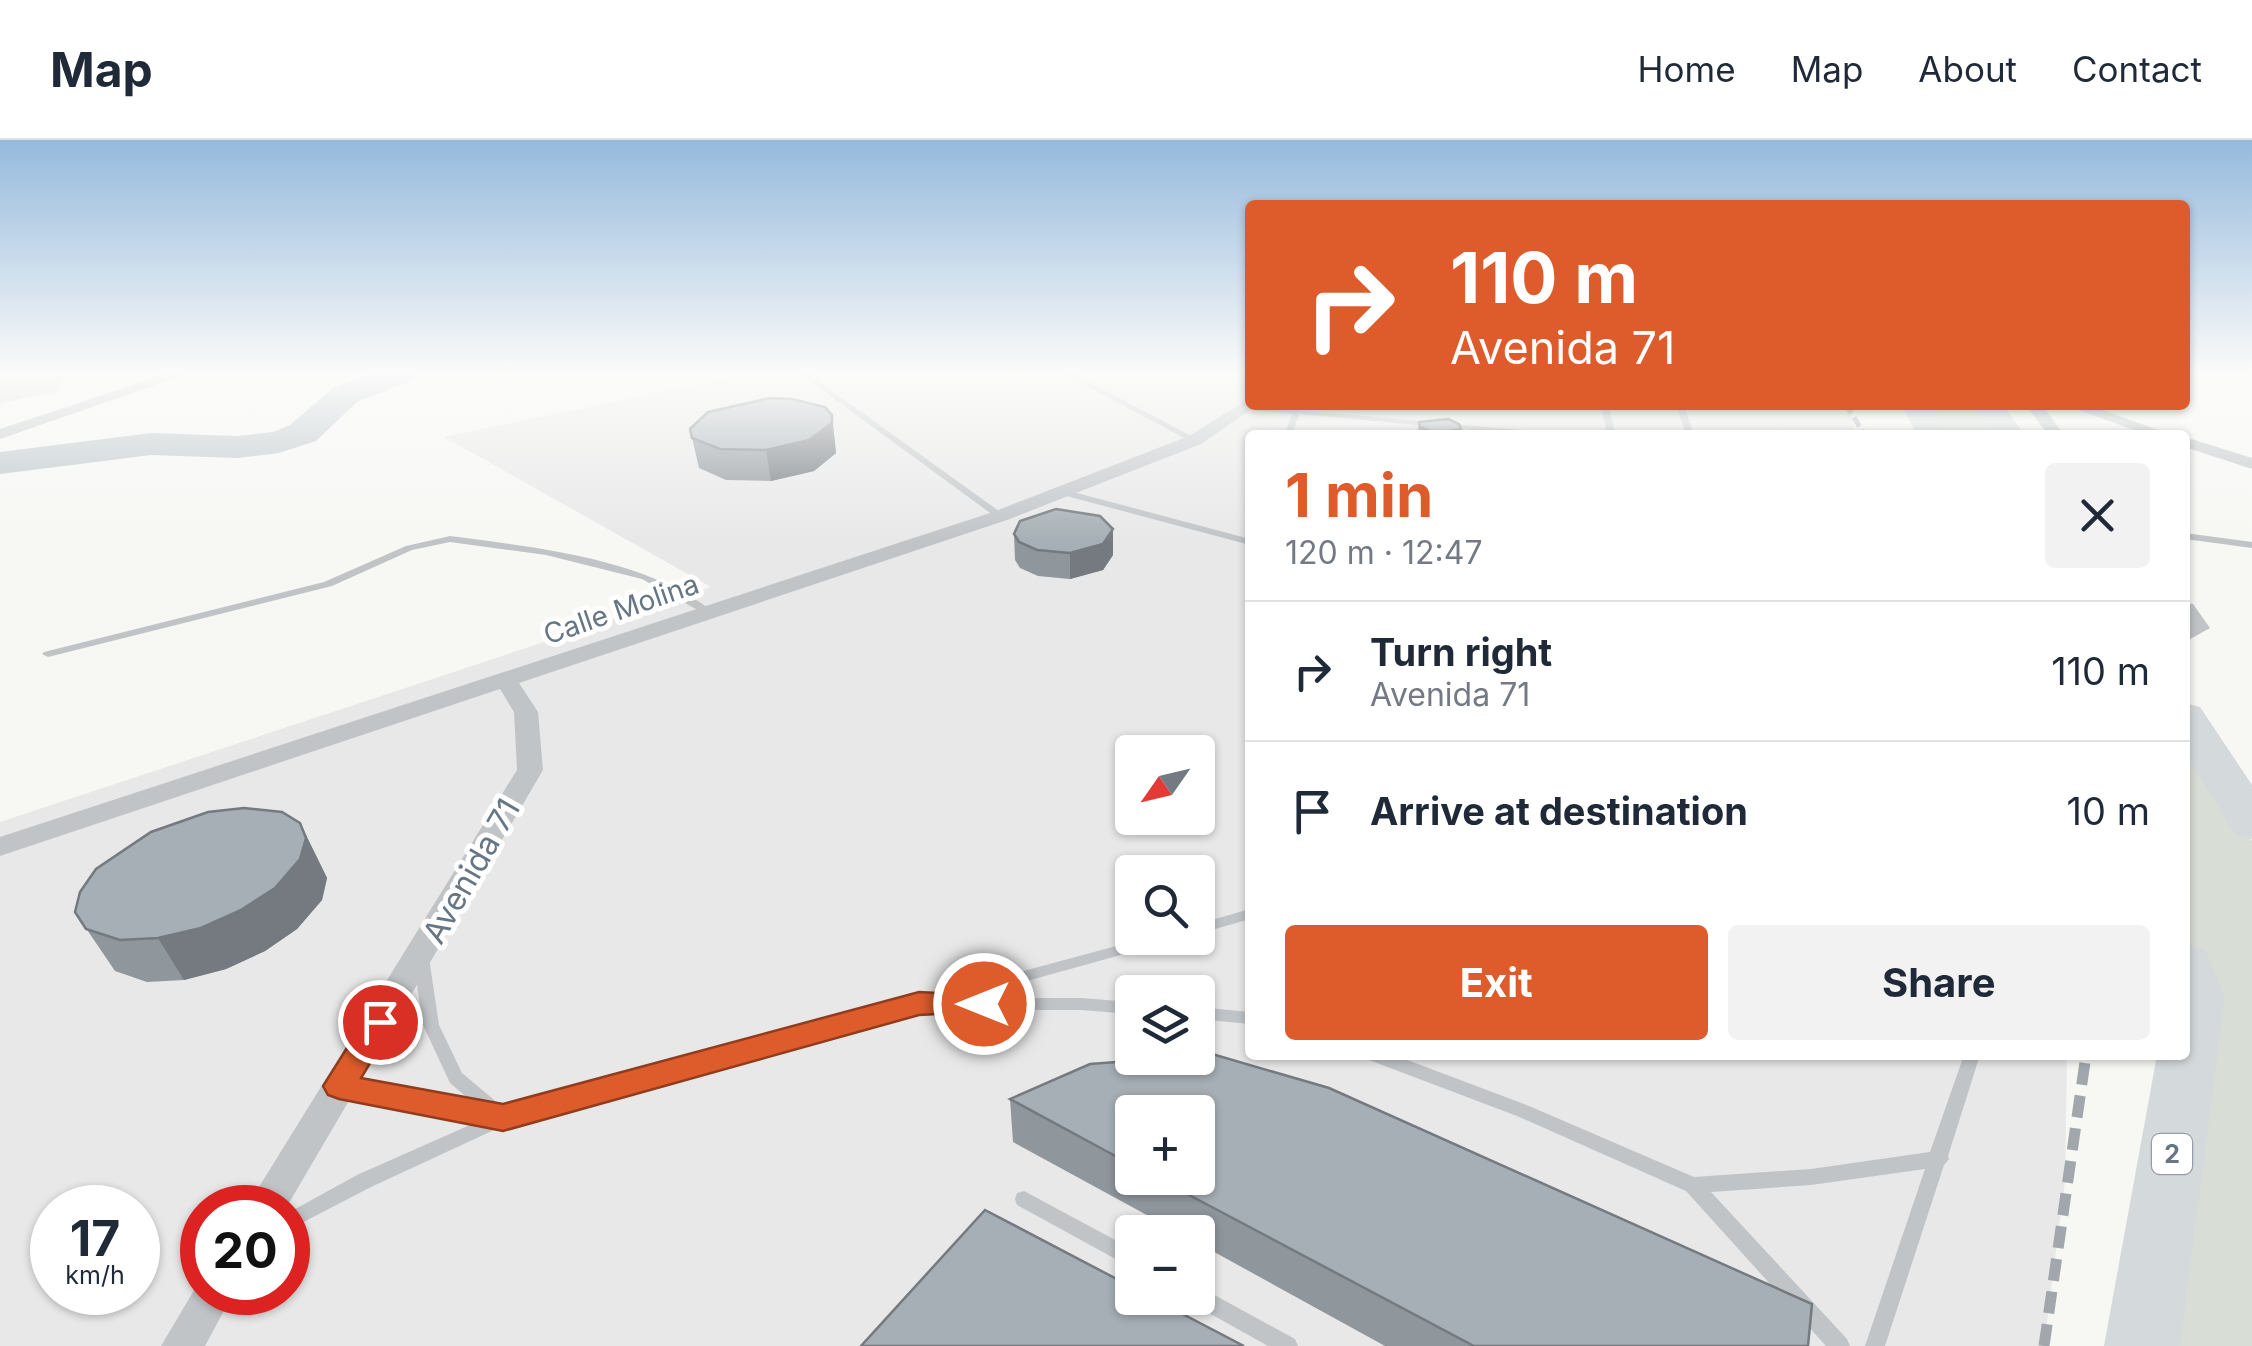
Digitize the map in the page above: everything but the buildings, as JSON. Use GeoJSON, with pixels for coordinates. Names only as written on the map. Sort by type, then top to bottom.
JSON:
{"type":"FeatureCollection","features":[{"type":"Feature","properties":{"kind":"highway"},"geometry":{"type":"LineString","coordinates":[[2190,724],[2252,823]]}},
{"type":"Feature","properties":{"kind":"highway","name":"2"},"geometry":{"type":"LineString","coordinates":[[2190,979],[2196,996],[2190,1035]]}},
{"type":"Feature","properties":{"kind":"highway","name":"2"},"geometry":{"type":"LineString","coordinates":[[2142,1346],[2186,1060]]}},
{"type":"Feature","properties":{"kind":"street","name":"Calle Molina"},"geometry":{"type":"LineString","coordinates":[[0,848],[1000,516],[1195,440],[1211,429]]}},
{"type":"Feature","properties":{"kind":"street"},"geometry":{"type":"LineString","coordinates":[[2190,444],[2252,464]]}},
{"type":"Feature","properties":{"kind":"street"},"geometry":{"type":"LineString","coordinates":[[2190,616],[2199,628],[2190,632]]}},
{"type":"Feature","properties":{"kind":"street","name":"Avenida 71"},"geometry":{"type":"LineString","coordinates":[[280,1185],[530,770],[526,712],[505,679]]}},
{"type":"Feature","properties":{"kind":"street"},"geometry":{"type":"LineString","coordinates":[[182,1346],[200,1315]]}},
{"type":"Feature","properties":{"kind":"lane"},"geometry":{"type":"LineString","coordinates":[[881,429],[1000,516]]}},
{"type":"Feature","properties":{"kind":"lane"},"geometry":{"type":"LineString","coordinates":[[1174,429],[1195,440]]}},
{"type":"Feature","properties":{"kind":"lane"},"geometry":{"type":"LineString","coordinates":[[1062,492],[1245,541]]}},
{"type":"Feature","properties":{"kind":"lane"},"geometry":{"type":"LineString","coordinates":[[2190,537],[2252,545]]}},
{"type":"Feature","properties":{"kind":"lane"},"geometry":{"type":"LineString","coordinates":[[48,654],[328,584],[408,548],[450,538],[546,552],[646,577],[707,611]]}},
{"type":"Feature","properties":{"kind":"lane"},"geometry":{"type":"LineString","coordinates":[[1215,923],[1245,915]]}},
{"type":"Feature","properties":{"kind":"lane"},"geometry":{"type":"LineString","coordinates":[[310,1210],[364,1181],[503,1118],[1115,951]]}},
{"type":"Feature","properties":{"kind":"lane"},"geometry":{"type":"LineString","coordinates":[[421,956],[431,1026],[456,1078],[503,1118]]}},
{"type":"Feature","properties":{"kind":"lane"},"geometry":{"type":"LineString","coordinates":[[919,1004],[1115,1007]]}},
{"type":"Feature","properties":{"kind":"lane"},"geometry":{"type":"LineString","coordinates":[[1215,1015],[1245,1018]]}},
{"type":"Feature","properties":{"kind":"lane"},"geometry":{"type":"LineString","coordinates":[[1388,1060],[1523,1112],[1693,1186],[1840,1346]]}},
{"type":"Feature","properties":{"kind":"lane"},"geometry":{"type":"LineString","coordinates":[[1875,1346],[1970,1060]]}},
{"type":"Feature","properties":{"kind":"lane"},"geometry":{"type":"LineString","coordinates":[[339,1086],[503,1118]]}},
{"type":"Feature","properties":{"kind":"lane"},"geometry":{"type":"LineString","coordinates":[[1693,1186],[1812,1177],[1940,1159]]}},
{"type":"Feature","properties":{"kind":"lane"},"geometry":{"type":"LineString","coordinates":[[1024,1199],[1115,1250]]}},
{"type":"Feature","properties":{"kind":"lane"},"geometry":{"type":"LineString","coordinates":[[1215,1305],[1288,1346]]}},
{"type":"Feature","properties":{"kind":"shaded area"},"geometry":{"type":"Polygon","coordinates":[[[481,429],[1854,429],[1245,430],[1245,1060],[2067,1060],[2065,1180],[2044,1346],[0,1346],[0,822],[711,587],[444,437],[481,429]]]}},
{"type":"Feature","properties":{"kind":"shaded area"},"geometry":{"type":"Polygon","coordinates":[[[2190,734],[2252,841],[2252,1346],[2142,1346],[2186,1060],[2190,1060],[2196,996],[2190,981],[2190,734]]]}},
{"type":"Feature","properties":{"kind":"waterway"},"geometry":{"type":"LineString","coordinates":[[0,463],[151,444],[238,447],[279,442],[307,429]]}},
{"type":"Feature","properties":{"kind":"railway"},"geometry":{"type":"LineString","coordinates":[[2044,1346],[2085,1060]]}},
{"type":"Feature","properties":{"kind":"route"},"geometry":{"type":"LineString","coordinates":[[380,1022],[339,1086],[503,1118],[919,1004],[984,1004]]}}]}
